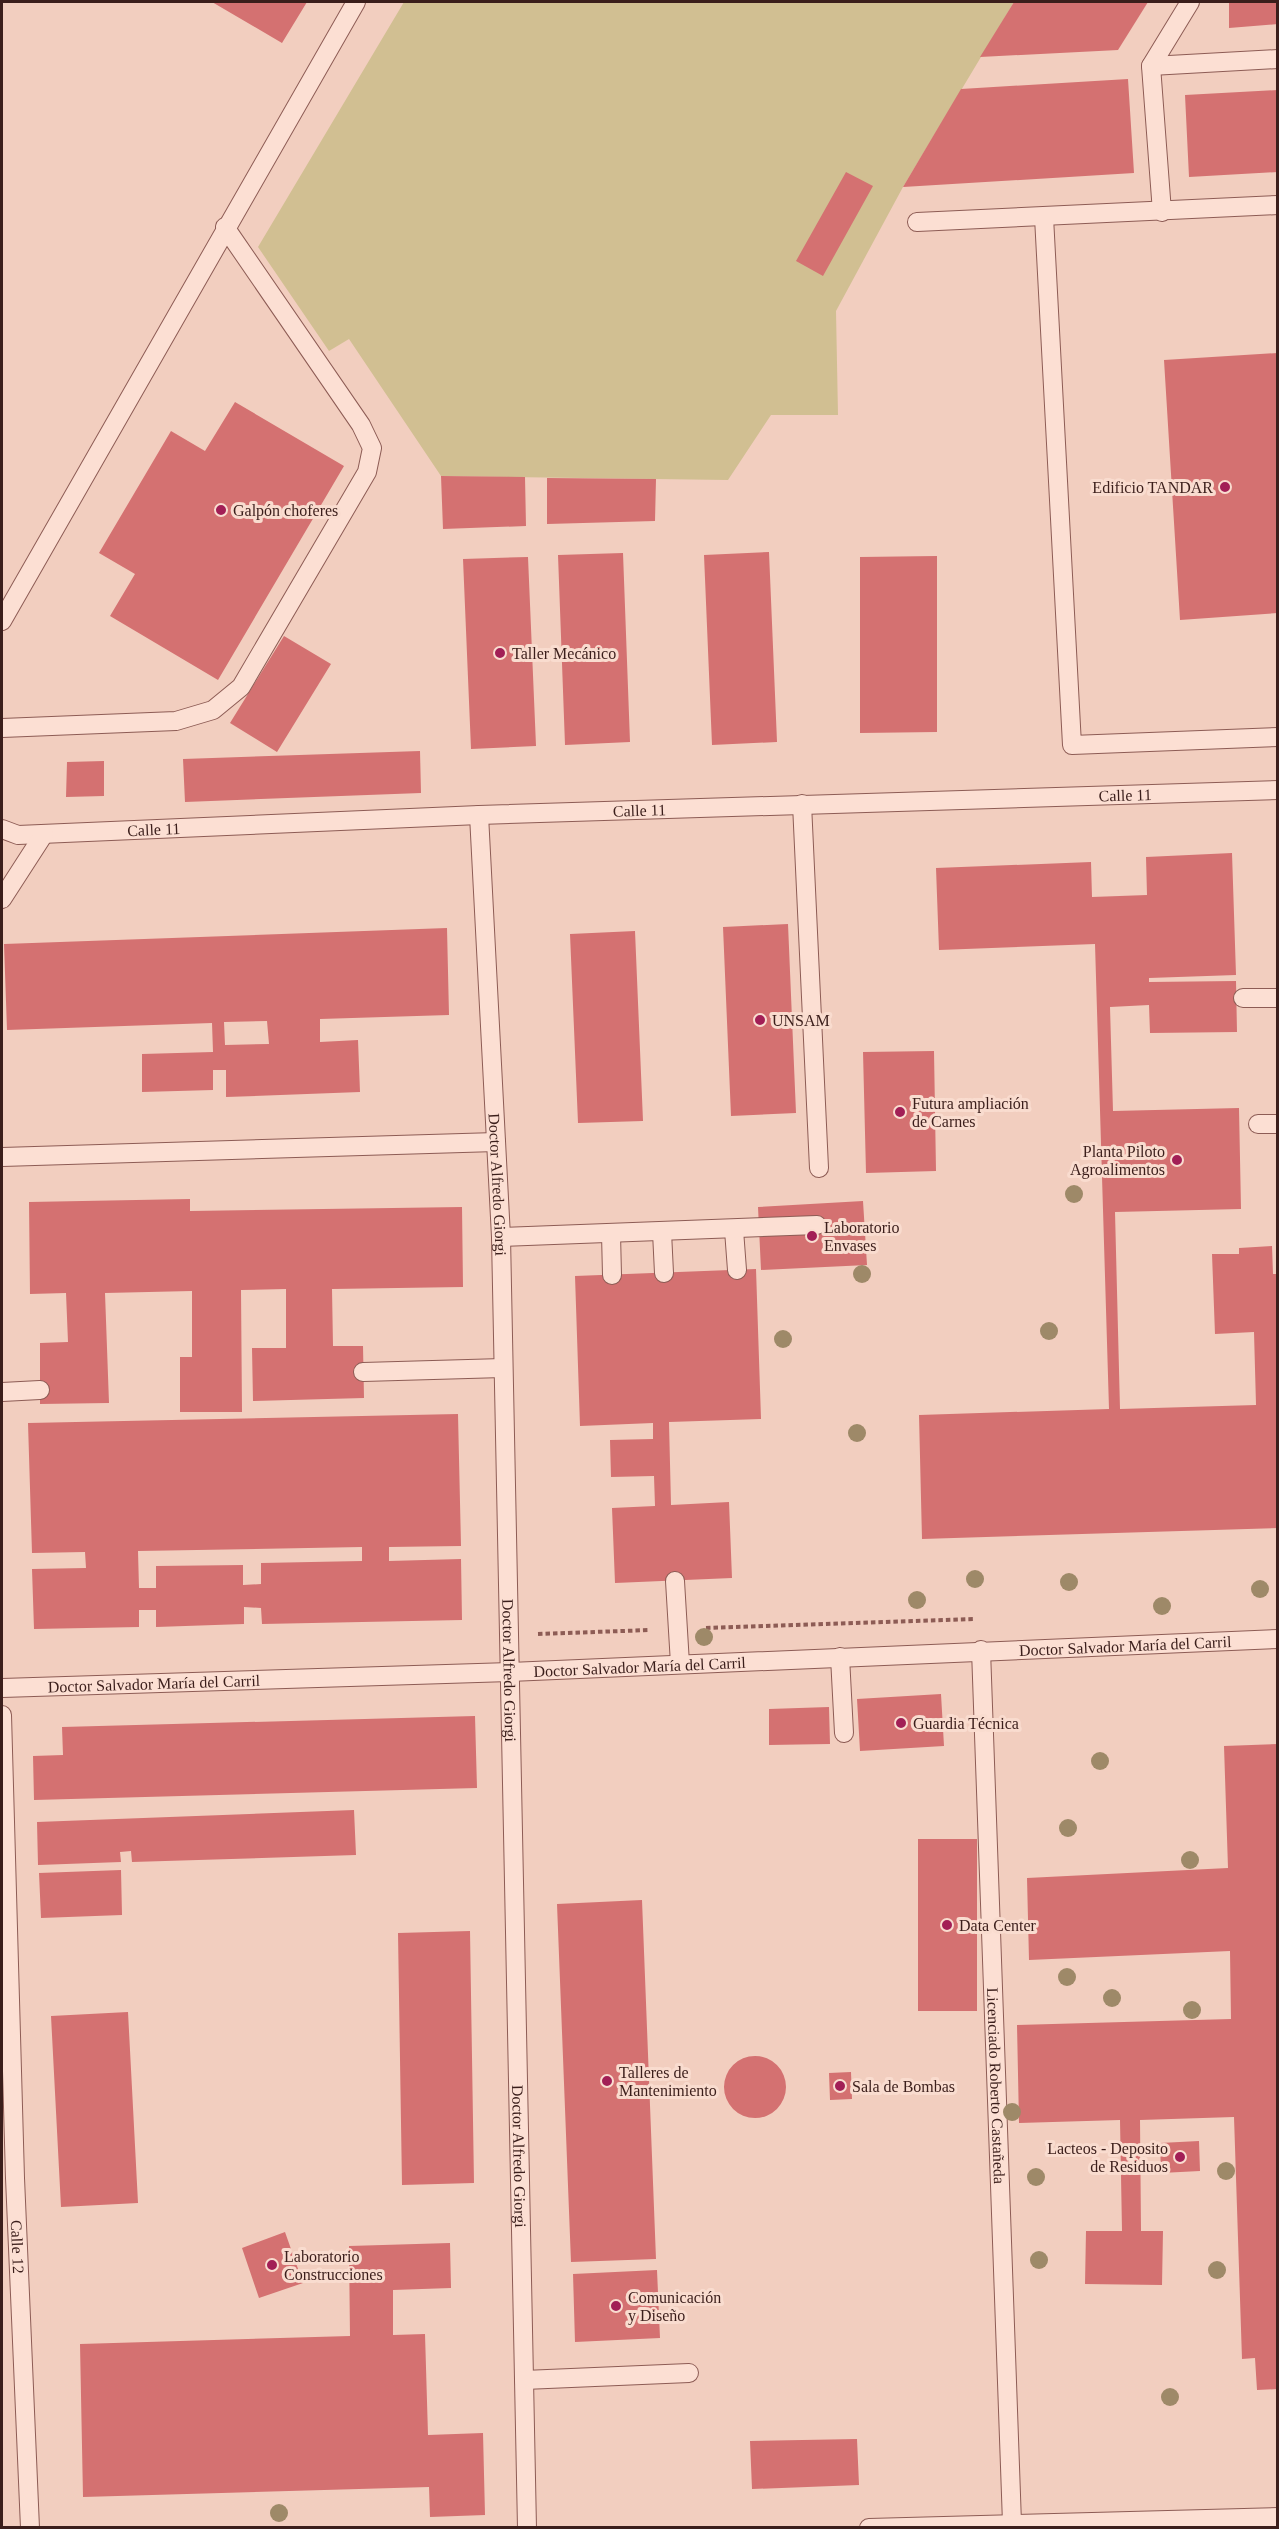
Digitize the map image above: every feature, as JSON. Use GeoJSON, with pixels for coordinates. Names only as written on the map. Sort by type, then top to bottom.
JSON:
{"type":"FeatureCollection","features":[{"type":"Feature","properties":{"kind":"lane"},"geometry":{"type":"LineString","coordinates":[[2,621],[225,227],[356,2]]}},
{"type":"Feature","properties":{"kind":"lane"},"geometry":{"type":"LineString","coordinates":[[1162,212],[1151,66],[1190,2]]}},
{"type":"Feature","properties":{"kind":"lane"},"geometry":{"type":"LineString","coordinates":[[1151,66],[1278,59]]}},
{"type":"Feature","properties":{"kind":"lane"},"geometry":{"type":"LineString","coordinates":[[917,222],[1278,205]]}},
{"type":"Feature","properties":{"kind":"lane"},"geometry":{"type":"LineString","coordinates":[[1044,217],[1072,745],[1278,737]]}},
{"type":"Feature","properties":{"kind":"lane"},"geometry":{"type":"LineString","coordinates":[[2,728],[176,720],[213,710],[240,687],[367,472],[372,448],[361,425],[225,227]]}},
{"type":"Feature","properties":{"kind":"lane","name":"Calle 11"},"geometry":{"type":"LineString","coordinates":[[2,829],[18,835],[478,814],[1278,790]]}},
{"type":"Feature","properties":{"kind":"lane"},"geometry":{"type":"LineString","coordinates":[[802,804],[819,1168]]}},
{"type":"Feature","properties":{"kind":"lane","name":"Doctor Alfredo Giorgi"},"geometry":{"type":"LineString","coordinates":[[478,814],[501,1237],[527,2528]]}},
{"type":"Feature","properties":{"kind":"lane"},"geometry":{"type":"LineString","coordinates":[[2,899],[44,834]]}},
{"type":"Feature","properties":{"kind":"lane"},"geometry":{"type":"LineString","coordinates":[[1243,998],[1278,998]]}},
{"type":"Feature","properties":{"kind":"lane"},"geometry":{"type":"LineString","coordinates":[[1258,1124],[1278,1124]]}},
{"type":"Feature","properties":{"kind":"lane"},"geometry":{"type":"LineString","coordinates":[[2,1157],[496,1142]]}},
{"type":"Feature","properties":{"kind":"lane"},"geometry":{"type":"LineString","coordinates":[[501,1237],[734,1230],[817,1225]]}},
{"type":"Feature","properties":{"kind":"lane"},"geometry":{"type":"LineString","coordinates":[[734,1230],[737,1270]]}},
{"type":"Feature","properties":{"kind":"lane"},"geometry":{"type":"LineString","coordinates":[[662,1232],[664,1273]]}},
{"type":"Feature","properties":{"kind":"lane"},"geometry":{"type":"LineString","coordinates":[[611,1234],[612,1275]]}},
{"type":"Feature","properties":{"kind":"lane"},"geometry":{"type":"LineString","coordinates":[[363,1372],[503,1368]]}},
{"type":"Feature","properties":{"kind":"lane"},"geometry":{"type":"LineString","coordinates":[[2,1392],[40,1390]]}},
{"type":"Feature","properties":{"kind":"lane"},"geometry":{"type":"LineString","coordinates":[[675,1581],[680,1664]]}},
{"type":"Feature","properties":{"kind":"lane","name":"Doctor Salvador María del Carril"},"geometry":{"type":"LineString","coordinates":[[2,1688],[510,1672],[1278,1639]]}},
{"type":"Feature","properties":{"kind":"lane","name":"Licenciado Roberto Castañeda"},"geometry":{"type":"LineString","coordinates":[[981,1650],[1012,2523]]}},
{"type":"Feature","properties":{"kind":"lane"},"geometry":{"type":"LineString","coordinates":[[840,1657],[844,1733]]}},
{"type":"Feature","properties":{"kind":"lane","name":"Calle 12"},"geometry":{"type":"LineString","coordinates":[[2,1715],[11,2293],[30,2528]]}},
{"type":"Feature","properties":{"kind":"lane"},"geometry":{"type":"LineString","coordinates":[[524,2380],[689,2373]]}},
{"type":"Feature","properties":{"kind":"lane"},"geometry":{"type":"LineString","coordinates":[[869,2528],[1278,2517]]}},
{"type":"Feature","properties":{"kind":"path"},"geometry":{"type":"LineString","coordinates":[[509,1635],[983,1619]]}},
{"type":"Feature","properties":{"kind":"shaded area"},"geometry":{"type":"Polygon","coordinates":[[[404,2],[1014,2],[903,187],[836,311],[838,415],[771,415],[728,480],[441,476],[349,339],[329,351],[258,247],[404,2]]]}},
{"type":"Feature","properties":{"kind":"building"},"geometry":{"type":"Polygon","coordinates":[[[212,2],[307,2],[282,43],[212,2]]]}},
{"type":"Feature","properties":{"kind":"building"},"geometry":{"type":"Polygon","coordinates":[[[1014,2],[1148,2],[1118,50],[980,57],[1014,2]]]}},
{"type":"Feature","properties":{"kind":"building"},"geometry":{"type":"Polygon","coordinates":[[[1229,2],[1278,2],[1278,24],[1229,28],[1229,2]]]}},
{"type":"Feature","properties":{"kind":"building"},"geometry":{"type":"Polygon","coordinates":[[[1128,79],[1134,173],[903,187],[961,89],[1128,79]]]}},
{"type":"Feature","properties":{"kind":"building"},"geometry":{"type":"Polygon","coordinates":[[[1278,90],[1278,172],[1189,177],[1185,95],[1278,90]]]}},
{"type":"Feature","properties":{"kind":"building"},"geometry":{"type":"Polygon","coordinates":[[[846,172],[873,186],[823,276],[796,261],[846,172]]]}},
{"type":"Feature","properties":{"kind":"building","name":"Edificio TANDAR"},"geometry":{"type":"Polygon","coordinates":[[[1278,353],[1278,613],[1180,620],[1164,360],[1278,353]]]}},
{"type":"Feature","properties":{"kind":"building","name":"Galpón choferes"},"geometry":{"type":"Polygon","coordinates":[[[235,402],[344,466],[218,680],[110,616],[135,574],[99,553],[171,431],[205,451],[235,402]]]}},
{"type":"Feature","properties":{"kind":"building"},"geometry":{"type":"Polygon","coordinates":[[[441,476],[525,477],[526,526],[443,529],[441,476]]]}},
{"type":"Feature","properties":{"kind":"building"},"geometry":{"type":"Polygon","coordinates":[[[547,478],[656,479],[655,521],[547,524],[547,478]]]}},
{"type":"Feature","properties":{"kind":"building"},"geometry":{"type":"Polygon","coordinates":[[[769,552],[777,742],[712,745],[704,555],[769,552]]]}},
{"type":"Feature","properties":{"kind":"building"},"geometry":{"type":"Polygon","coordinates":[[[623,553],[630,742],[565,745],[558,555],[623,553]]]}},
{"type":"Feature","properties":{"kind":"building"},"geometry":{"type":"Polygon","coordinates":[[[937,556],[937,732],[860,733],[860,557],[937,556]]]}},
{"type":"Feature","properties":{"kind":"building","name":"Taller Mecánico"},"geometry":{"type":"Polygon","coordinates":[[[528,557],[536,746],[471,749],[463,559],[528,557]]]}},
{"type":"Feature","properties":{"kind":"building"},"geometry":{"type":"Polygon","coordinates":[[[284,636],[331,664],[277,752],[230,723],[284,636]]]}},
{"type":"Feature","properties":{"kind":"building"},"geometry":{"type":"Polygon","coordinates":[[[420,751],[421,793],[185,802],[183,759],[420,751]]]}},
{"type":"Feature","properties":{"kind":"building"},"geometry":{"type":"Polygon","coordinates":[[[104,761],[104,796],[66,797],[67,762],[104,761]]]}},
{"type":"Feature","properties":{"kind":"building"},"geometry":{"type":"Polygon","coordinates":[[[1232,853],[1236,975],[1149,978],[1149,982],[1236,981],[1237,1032],[1150,1033],[1149,1005],[1110,1007],[1113,1111],[1239,1108],[1241,1209],[1115,1212],[1120,1409],[1256,1405],[1254,1332],[1215,1334],[1212,1254],[1239,1254],[1239,1248],[1272,1246],[1273,1274],[1278,1274],[1278,1528],[922,1539],[919,1415],[1109,1409],[1095,944],[939,950],[936,868],[1091,862],[1092,897],[1147,895],[1146,857],[1232,853]]]}},
{"type":"Feature","properties":{"kind":"building","name":"UNSAM"},"geometry":{"type":"Polygon","coordinates":[[[788,924],[796,1113],[731,1116],[723,927],[788,924]]]}},
{"type":"Feature","properties":{"kind":"building"},"geometry":{"type":"Polygon","coordinates":[[[447,928],[449,1015],[320,1019],[320,1042],[358,1040],[360,1092],[226,1097],[226,1070],[213,1070],[213,1090],[142,1092],[142,1054],[213,1052],[212,1023],[7,1030],[4,944],[447,928]],[[267,1021],[224,1022],[225,1045],[269,1044],[267,1021]]]}},
{"type":"Feature","properties":{"kind":"building"},"geometry":{"type":"Polygon","coordinates":[[[635,931],[643,1121],[578,1123],[570,934],[635,931]]]}},
{"type":"Feature","properties":{"kind":"building","name":"Futura ampliación de Carnes"},"geometry":{"type":"Polygon","coordinates":[[[934,1051],[936,1171],[866,1173],[863,1052],[934,1051]]]}},
{"type":"Feature","properties":{"kind":"building"},"geometry":{"type":"Polygon","coordinates":[[[190,1199],[190,1211],[462,1207],[463,1287],[332,1289],[333,1346],[363,1346],[364,1398],[253,1401],[252,1348],[286,1348],[286,1289],[241,1290],[242,1412],[180,1412],[180,1357],[192,1357],[192,1291],[105,1293],[109,1403],[40,1404],[40,1343],[68,1342],[66,1293],[30,1294],[29,1202],[190,1199]]]}},
{"type":"Feature","properties":{"kind":"building","name":"Laboratorio Envases"},"geometry":{"type":"Polygon","coordinates":[[[863,1201],[867,1265],[761,1270],[758,1207],[863,1201]]]}},
{"type":"Feature","properties":{"kind":"building"},"geometry":{"type":"Polygon","coordinates":[[[756,1269],[761,1419],[669,1422],[671,1505],[729,1502],[732,1578],[615,1583],[612,1508],[655,1506],[654,1476],[611,1477],[610,1440],[653,1439],[653,1423],[580,1426],[575,1276],[756,1269]]]}},
{"type":"Feature","properties":{"kind":"building"},"geometry":{"type":"Polygon","coordinates":[[[458,1414],[461,1546],[389,1547],[389,1561],[461,1559],[462,1620],[262,1624],[261,1608],[244,1607],[244,1624],[156,1627],[156,1610],[139,1610],[139,1627],[34,1629],[32,1569],[86,1568],[85,1552],[32,1553],[28,1423],[458,1414]],[[362,1547],[138,1551],[139,1588],[156,1588],[156,1566],[243,1565],[243,1585],[261,1584],[261,1563],[362,1561],[362,1547]]]}},
{"type":"Feature","properties":{"kind":"building","name":"Guardia Técnica"},"geometry":{"type":"Polygon","coordinates":[[[941,1694],[944,1746],[860,1751],[857,1699],[941,1694]]]}},
{"type":"Feature","properties":{"kind":"building"},"geometry":{"type":"Polygon","coordinates":[[[829,1707],[830,1744],[769,1745],[769,1709],[829,1707]]]}},
{"type":"Feature","properties":{"kind":"building"},"geometry":{"type":"Polygon","coordinates":[[[475,1716],[477,1788],[34,1800],[33,1756],[63,1755],[62,1727],[475,1716]]]}},
{"type":"Feature","properties":{"kind":"building"},"geometry":{"type":"Polygon","coordinates":[[[1278,1744],[1278,2389],[1257,2390],[1255,2358],[1242,2359],[1234,2117],[1140,2120],[1141,2231],[1163,2231],[1162,2285],[1085,2284],[1086,2231],[1122,2231],[1120,2120],[1019,2123],[1017,2025],[1231,2019],[1230,1951],[1029,1960],[1027,1878],[1228,1868],[1224,1746],[1278,1744]]]}},
{"type":"Feature","properties":{"kind":"building"},"geometry":{"type":"Polygon","coordinates":[[[354,1810],[356,1855],[132,1862],[131,1851],[120,1852],[121,1862],[38,1865],[37,1822],[354,1810]]]}},
{"type":"Feature","properties":{"kind":"building","name":"Data Center"},"geometry":{"type":"Polygon","coordinates":[[[918,1839],[977,1839],[977,2011],[918,2011],[918,1839]]]}},
{"type":"Feature","properties":{"kind":"building"},"geometry":{"type":"Polygon","coordinates":[[[121,1870],[122,1915],[41,1918],[39,1873],[121,1870]]]}},
{"type":"Feature","properties":{"kind":"building","name":"Talleres de Mantenimiento"},"geometry":{"type":"Polygon","coordinates":[[[642,1900],[656,2259],[571,2262],[557,1904],[642,1900]]]}},
{"type":"Feature","properties":{"kind":"building"},"geometry":{"type":"Polygon","coordinates":[[[470,1931],[474,2183],[402,2185],[398,1933],[470,1931]]]}},
{"type":"Feature","properties":{"kind":"building"},"geometry":{"type":"Polygon","coordinates":[[[128,2012],[138,2203],[61,2207],[51,2016],[128,2012]]]}},
{"type":"Feature","properties":{"kind":"building"},"geometry":{"type":"Polygon","coordinates":[[[755,2056],[777,2065],[786,2087],[777,2109],[755,2118],[733,2109],[724,2087],[733,2065],[755,2056]]]}},
{"type":"Feature","properties":{"kind":"building","name":"Sala de Bombas"},"geometry":{"type":"Polygon","coordinates":[[[851,2072],[852,2099],[830,2100],[829,2073],[851,2072]]]}},
{"type":"Feature","properties":{"kind":"building","name":"Lacteos - Deposito de Residuos"},"geometry":{"type":"Polygon","coordinates":[[[1199,2141],[1200,2171],[1161,2173],[1160,2143],[1199,2141]]]}},
{"type":"Feature","properties":{"kind":"building","name":"Laboratorio Construcciones"},"geometry":{"type":"Polygon","coordinates":[[[285,2232],[303,2283],[259,2298],[242,2248],[285,2232]]]}},
{"type":"Feature","properties":{"kind":"building"},"geometry":{"type":"Polygon","coordinates":[[[450,2243],[451,2288],[393,2290],[393,2335],[425,2334],[428,2435],[483,2433],[485,2515],[430,2517],[429,2487],[83,2497],[80,2344],[350,2336],[349,2246],[450,2243]]]}},
{"type":"Feature","properties":{"kind":"building","name":"Comunicación y Diseño"},"geometry":{"type":"Polygon","coordinates":[[[657,2270],[660,2338],[575,2342],[573,2274],[657,2270]]]}},
{"type":"Feature","properties":{"kind":"building"},"geometry":{"type":"Polygon","coordinates":[[[857,2439],[859,2485],[752,2489],[750,2441],[857,2439]]]}},
{"type":"Feature","properties":{"kind":"place","name":"Edificio TANDAR"},"geometry":{"type":"Point","coordinates":[1225,487]}},
{"type":"Feature","properties":{"kind":"place","name":"Galpón choferes"},"geometry":{"type":"Point","coordinates":[221,510]}},
{"type":"Feature","properties":{"kind":"place","name":"Taller Mecánico"},"geometry":{"type":"Point","coordinates":[500,653]}},
{"type":"Feature","properties":{"kind":"place","name":"UNSAM"},"geometry":{"type":"Point","coordinates":[760,1020]}},
{"type":"Feature","properties":{"kind":"place","name":"Futura ampliación de Carnes"},"geometry":{"type":"Point","coordinates":[900,1112]}},
{"type":"Feature","properties":{"kind":"place","name":"Planta Piloto Agroalimentos"},"geometry":{"type":"Point","coordinates":[1177,1160]}},
{"type":"Feature","properties":{"kind":"place","name":"Laboratorio Envases"},"geometry":{"type":"Point","coordinates":[812,1236]}},
{"type":"Feature","properties":{"kind":"place","name":"Guardia Técnica"},"geometry":{"type":"Point","coordinates":[901,1723]}},
{"type":"Feature","properties":{"kind":"place","name":"Data Center"},"geometry":{"type":"Point","coordinates":[947,1925]}},
{"type":"Feature","properties":{"kind":"place","name":"Talleres de Mantenimiento"},"geometry":{"type":"Point","coordinates":[607,2081]}},
{"type":"Feature","properties":{"kind":"place","name":"Sala de Bombas"},"geometry":{"type":"Point","coordinates":[840,2086]}},
{"type":"Feature","properties":{"kind":"place","name":"Lacteos - Deposito de Residuos"},"geometry":{"type":"Point","coordinates":[1180,2157]}},
{"type":"Feature","properties":{"kind":"place","name":"Laboratorio Construcciones"},"geometry":{"type":"Point","coordinates":[272,2265]}},
{"type":"Feature","properties":{"kind":"place","name":"Comunicación y Diseño"},"geometry":{"type":"Point","coordinates":[616,2306]}}]}
